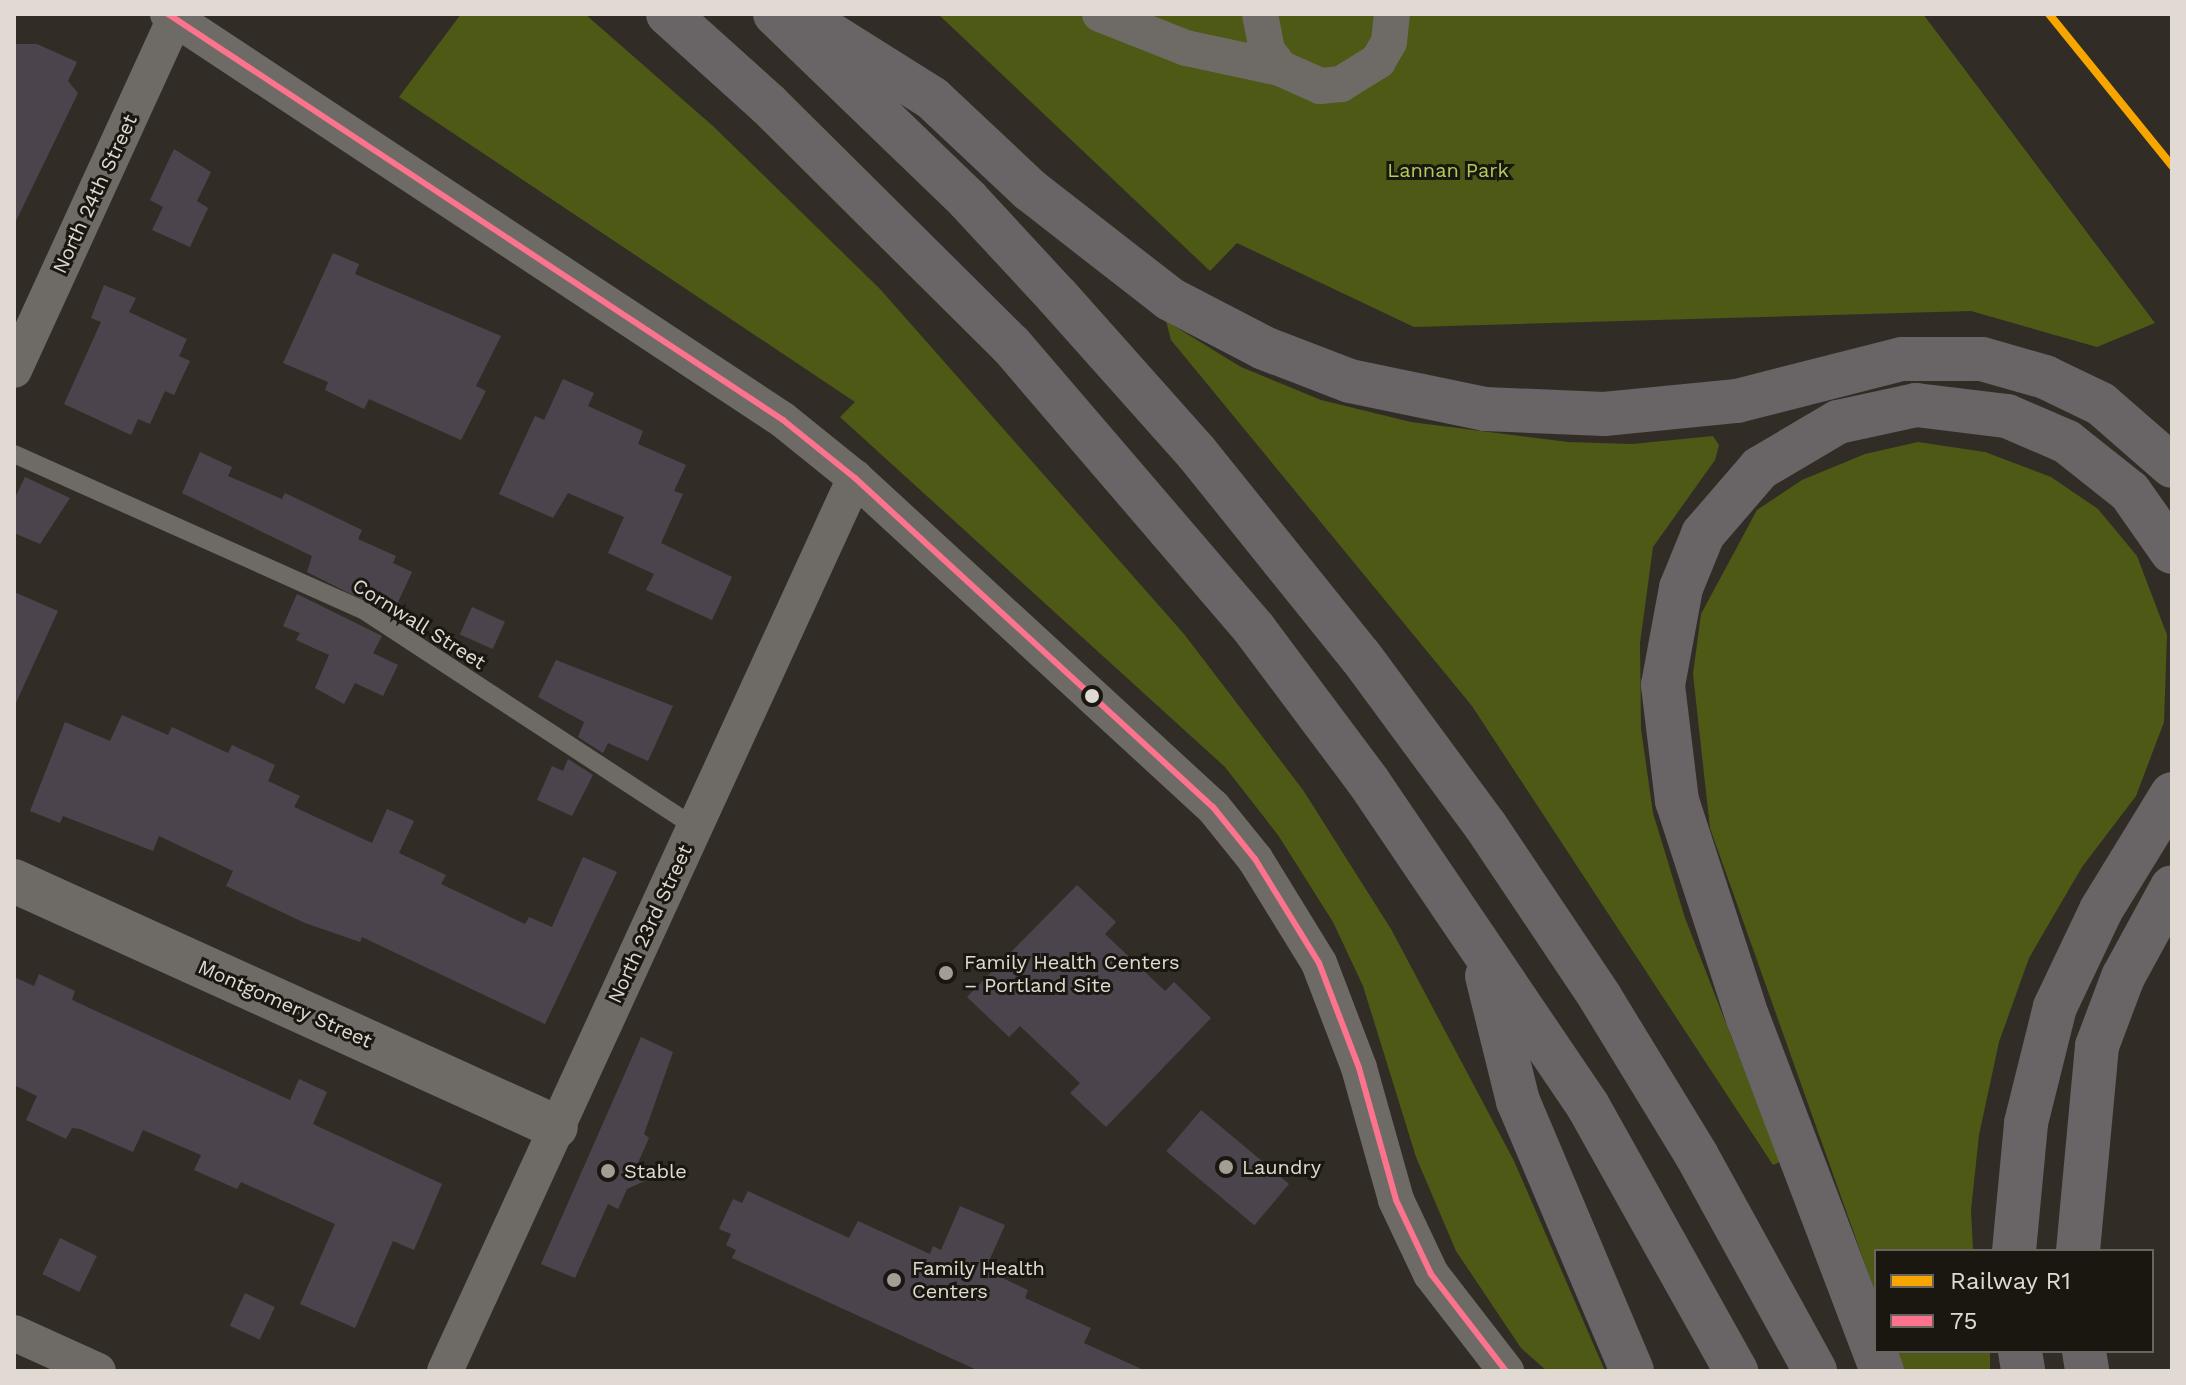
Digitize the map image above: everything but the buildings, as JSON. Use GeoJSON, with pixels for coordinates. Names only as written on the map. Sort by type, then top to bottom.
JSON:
{"type":"FeatureCollection","features":[{"type":"Feature","properties":{"kind":"highway"},"geometry":{"type":"LineString","coordinates":[[668,14],[768,104],[1011,345],[1255,630],[1368,781],[1588,1106],[1736,1371]]}},
{"type":"Feature","properties":{"kind":"highway"},"geometry":{"type":"LineString","coordinates":[[775,14],[937,169],[1057,296],[1196,452],[1361,657],[1478,814],[1600,997],[1697,1156],[1815,1371]]}},
{"type":"Feature","properties":{"kind":"highway"},"geometry":{"type":"LineString","coordinates":[[798,14],[932,98],[1065,219],[1170,299],[1264,348],[1350,381],[1485,409],[1604,414],[1737,401],[1902,359],[1982,359],[2045,377],[2101,404],[2172,466]]}},
{"type":"Feature","properties":{"kind":"highway"},"geometry":{"type":"LineString","coordinates":[[1874,1351],[1748,1019],[1680,814],[1664,720],[1663,685],[1666,646],[1681,588],[1703,534],[1760,468],[1838,422],[1916,405],[2007,416],[2067,442],[2130,492],[2172,552]]}},
{"type":"Feature","properties":{"kind":"highway"},"geometry":{"type":"LineString","coordinates":[[2014,1249],[2026,1123],[2055,1007],[2101,910],[2172,794]]}},
{"type":"Feature","properties":{"kind":"highway"},"geometry":{"type":"LineString","coordinates":[[2078,1249],[2097,1046],[2123,977],[2172,887]]}},
{"type":"Feature","properties":{"kind":"highway"},"geometry":{"type":"LineString","coordinates":[[1481,950],[1518,1101],[1632,1371]]}},
{"type":"Feature","properties":{"kind":"street"},"geometry":{"type":"LineString","coordinates":[[1100,14],[1186,48],[1280,68],[1320,86],[1361,76],[1389,42],[1392,14]]}},
{"type":"Feature","properties":{"kind":"street"},"geometry":{"type":"LineString","coordinates":[[1260,14],[1267,50],[1280,68]]}},
{"type":"Feature","properties":{"kind":"street"},"geometry":{"type":"LineString","coordinates":[[172,16],[783,420],[855,478],[1213,807],[1255,859],[1319,963],[1359,1068],[1396,1200],[1431,1274],[1485,1363]]}},
{"type":"Feature","properties":{"kind":"street","name":"North 24th Street"},"geometry":{"type":"LineString","coordinates":[[14,370],[172,16]]}},
{"type":"Feature","properties":{"kind":"street","name":"North 23rd Street"},"geometry":{"type":"LineString","coordinates":[[445,1371],[855,478]]}},
{"type":"Feature","properties":{"kind":"street","name":"Montgomery Street"},"geometry":{"type":"LineString","coordinates":[[14,881],[556,1127]]}},
{"type":"Feature","properties":{"kind":"street"},"geometry":{"type":"LineString","coordinates":[[14,1333],[98,1371]]}},
{"type":"Feature","properties":{"kind":"lane","name":"Cornwall Street"},"geometry":{"type":"LineString","coordinates":[[14,454],[363,610],[694,827]]}},
{"type":"Feature","properties":{"kind":"green space"},"geometry":{"type":"Polygon","coordinates":[[[461,14],[585,14],[714,127],[880,289],[1184,634],[1303,790],[1391,929],[1514,1161],[1605,1371],[1547,1371],[1521,1348],[1456,1251],[1416,1157],[1363,986],[1333,922],[1278,835],[1225,767],[840,417],[855,402],[399,97],[461,14]]]}},
{"type":"Feature","properties":{"kind":"green space","name":"Lannan Park"},"geometry":{"type":"Polygon","coordinates":[[[938,14],[1923,14],[2155,323],[2097,347],[1971,311],[1414,327],[1237,243],[1210,271],[938,14]]]}},
{"type":"Feature","properties":{"kind":"green space"},"geometry":{"type":"Polygon","coordinates":[[[1166,321],[1241,367],[1321,400],[1411,422],[1568,442],[1632,444],[1713,436],[1719,445],[1715,460],[1653,547],[1640,643],[1641,729],[1653,813],[1685,918],[1780,1162],[1773,1165],[1472,706],[1171,340],[1166,321]]]}},
{"type":"Feature","properties":{"kind":"green space"},"geometry":{"type":"Polygon","coordinates":[[[1918,442],[1985,452],[2051,477],[2098,509],[2137,556],[2167,635],[2164,722],[2136,796],[2082,867],[2029,958],[1999,1042],[1979,1135],[1971,1210],[1973,1249],[1874,1249],[1874,1289],[1710,828],[1693,674],[1701,614],[1757,510],[1802,480],[1865,454],[1918,442]]]}},
{"type":"Feature","properties":{"kind":"green space"},"geometry":{"type":"Polygon","coordinates":[[[1896,1353],[1990,1353],[1990,1371],[1896,1371],[1896,1353]]]}},
{"type":"Feature","properties":{"kind":"rail line","name":"R1"},"geometry":{"type":"LineString","coordinates":[[2049,14],[2172,166]]}},
{"type":"Feature","properties":{"kind":"transit line","name":"75"},"geometry":{"type":"LineString","coordinates":[[168,14],[783,420],[855,478],[1213,807],[1255,859],[1319,963],[1359,1068],[1396,1200],[1431,1274],[1506,1371]]}},
{"type":"Feature","properties":{"kind":"place","name":"Family Health Centers – Portland Site"},"geometry":{"type":"Point","coordinates":[946,973]}},
{"type":"Feature","properties":{"kind":"place","name":"Laundry"},"geometry":{"type":"Point","coordinates":[1226,1167]}},
{"type":"Feature","properties":{"kind":"place","name":"Stable"},"geometry":{"type":"Point","coordinates":[608,1171]}},
{"type":"Feature","properties":{"kind":"place","name":"Family Health Centers"},"geometry":{"type":"Point","coordinates":[894,1280]}}]}
